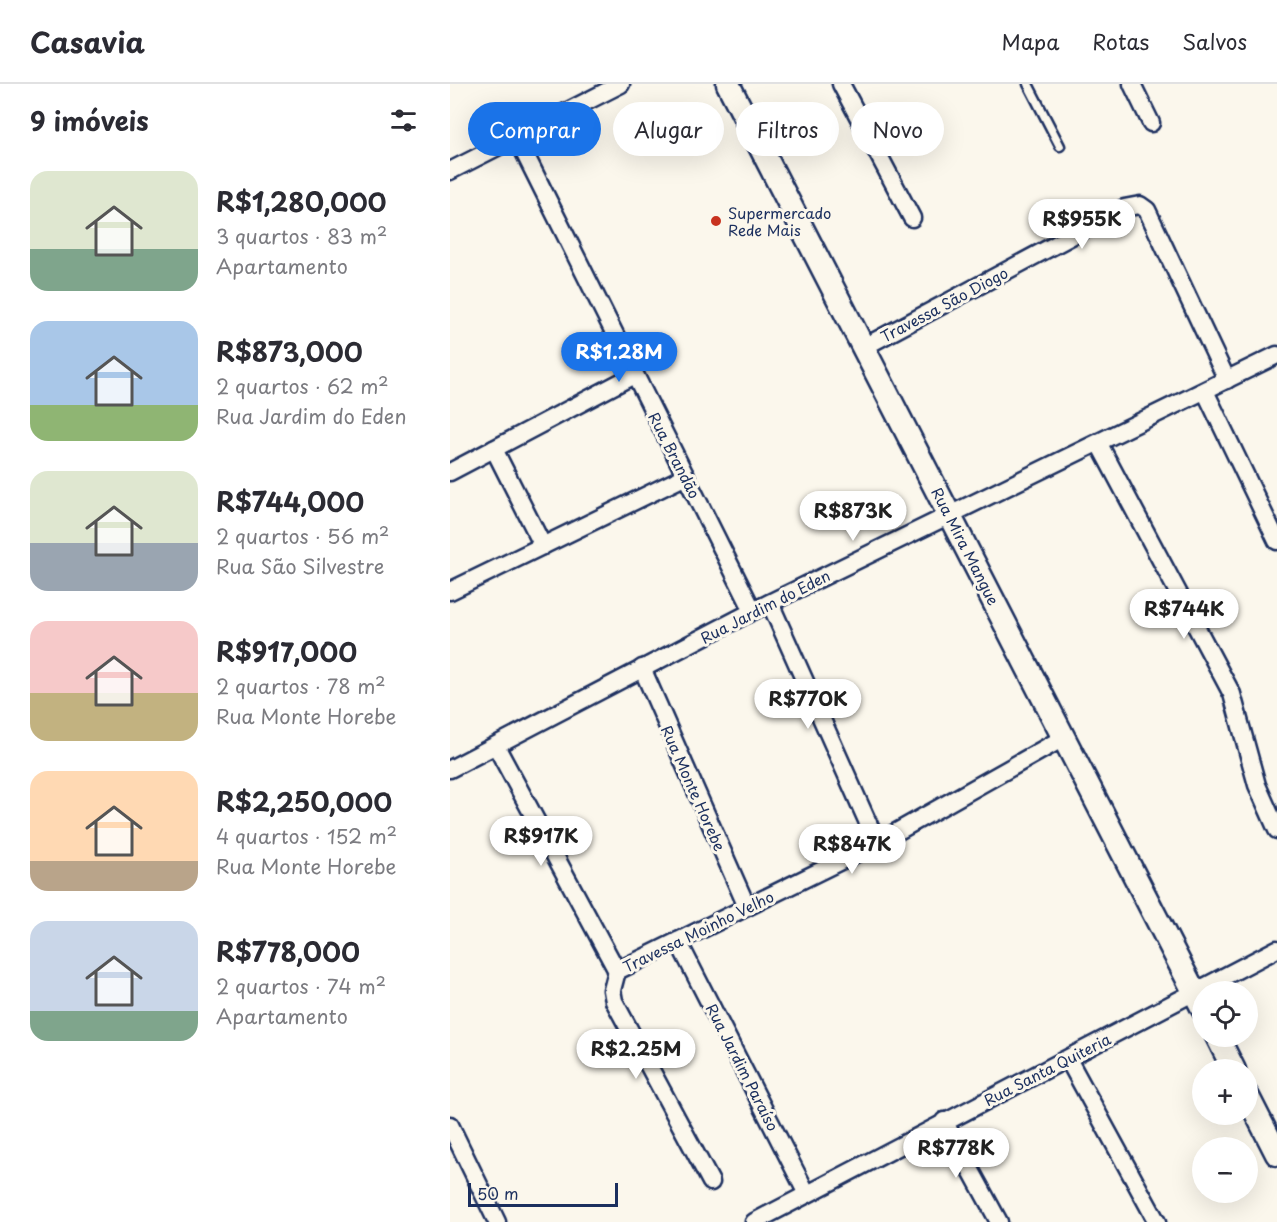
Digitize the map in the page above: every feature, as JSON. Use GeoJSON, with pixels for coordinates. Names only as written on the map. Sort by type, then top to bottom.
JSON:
{"type":"FeatureCollection","features":[{"type":"Feature","properties":{"kind":"main road","name":"Rua Mira Mangue"},"geometry":{"type":"LineString","coordinates":[[728,84],[1192,987]]}},
{"type":"Feature","properties":{"kind":"main road"},"geometry":{"type":"LineString","coordinates":[[1258,1117],[1277,1154]]}},
{"type":"Feature","properties":{"kind":"street"},"geometry":{"type":"LineString","coordinates":[[586,102],[621,84]]}},
{"type":"Feature","properties":{"kind":"street"},"geometry":{"type":"LineString","coordinates":[[841,84],[912,218]]}},
{"type":"Feature","properties":{"kind":"street"},"geometry":{"type":"LineString","coordinates":[[1132,84],[1151,123]]}},
{"type":"Feature","properties":{"kind":"street"},"geometry":{"type":"LineString","coordinates":[[450,171],[480,156]]}},
{"type":"Feature","properties":{"kind":"street","name":"Rua Brandão"},"geometry":{"type":"LineString","coordinates":[[526,156],[753,611]]}},
{"type":"Feature","properties":{"kind":"street","name":"Travessa São Diogo"},"geometry":{"type":"LineString","coordinates":[[862,348],[1124,208],[1140,205],[1147,210],[1227,380]]}},
{"type":"Feature","properties":{"kind":"street","name":"Rua Jardim do Eden"},"geometry":{"type":"LineString","coordinates":[[450,769],[753,611],[950,513],[1099,444],[1277,355]]}},
{"type":"Feature","properties":{"kind":"street"},"geometry":{"type":"LineString","coordinates":[[452,466],[494,449],[634,375]]}},
{"type":"Feature","properties":{"kind":"street"},"geometry":{"type":"LineString","coordinates":[[1205,391],[1277,541]]}},
{"type":"Feature","properties":{"kind":"street"},"geometry":{"type":"LineString","coordinates":[[1099,444],[1232,694],[1257,785],[1277,830]]}},
{"type":"Feature","properties":{"kind":"street"},"geometry":{"type":"LineString","coordinates":[[494,449],[543,546]]}},
{"type":"Feature","properties":{"kind":"street"},"geometry":{"type":"LineString","coordinates":[[450,591],[686,476]]}},
{"type":"Feature","properties":{"kind":"street"},"geometry":{"type":"LineString","coordinates":[[770,603],[878,843]]}},
{"type":"Feature","properties":{"kind":"street","name":"Rua Monte Horebe"},"geometry":{"type":"LineString","coordinates":[[642,668],[747,907]]}},
{"type":"Feature","properties":{"kind":"street","name":"Travessa Moinho Velho"},"geometry":{"type":"LineString","coordinates":[[617,971],[878,843],[1065,737]]}},
{"type":"Feature","properties":{"kind":"street"},"geometry":{"type":"LineString","coordinates":[[496,746],[617,971],[613,980],[614,1001],[711,1182]]}},
{"type":"Feature","properties":{"kind":"street","name":"Rua Jardim Paraíso"},"geometry":{"type":"LineString","coordinates":[[678,941],[807,1194]]}},
{"type":"Feature","properties":{"kind":"street","name":"Rua Santa Quiteria"},"geometry":{"type":"LineString","coordinates":[[1229,981],[1277,949]]}},
{"type":"Feature","properties":{"kind":"street","name":"Rua Santa Quiteria"},"geometry":{"type":"LineString","coordinates":[[754,1222],[944,1120],[1068,1059],[1192,1004]]}},
{"type":"Feature","properties":{"kind":"street"},"geometry":{"type":"LineString","coordinates":[[1068,1059],[1157,1222]]}},
{"type":"Feature","properties":{"kind":"street"},"geometry":{"type":"LineString","coordinates":[[944,1120],[999,1222]]}},
{"type":"Feature","properties":{"kind":"street"},"geometry":{"type":"LineString","coordinates":[[450,1125],[497,1222]]}},
{"type":"Feature","properties":{"kind":"lane"},"geometry":{"type":"LineString","coordinates":[[1028,84],[1060,146]]}},
{"type":"Feature","properties":{"kind":"place","name":"Supermercado Rede Mais"},"geometry":{"type":"Point","coordinates":[716,221]}}]}
